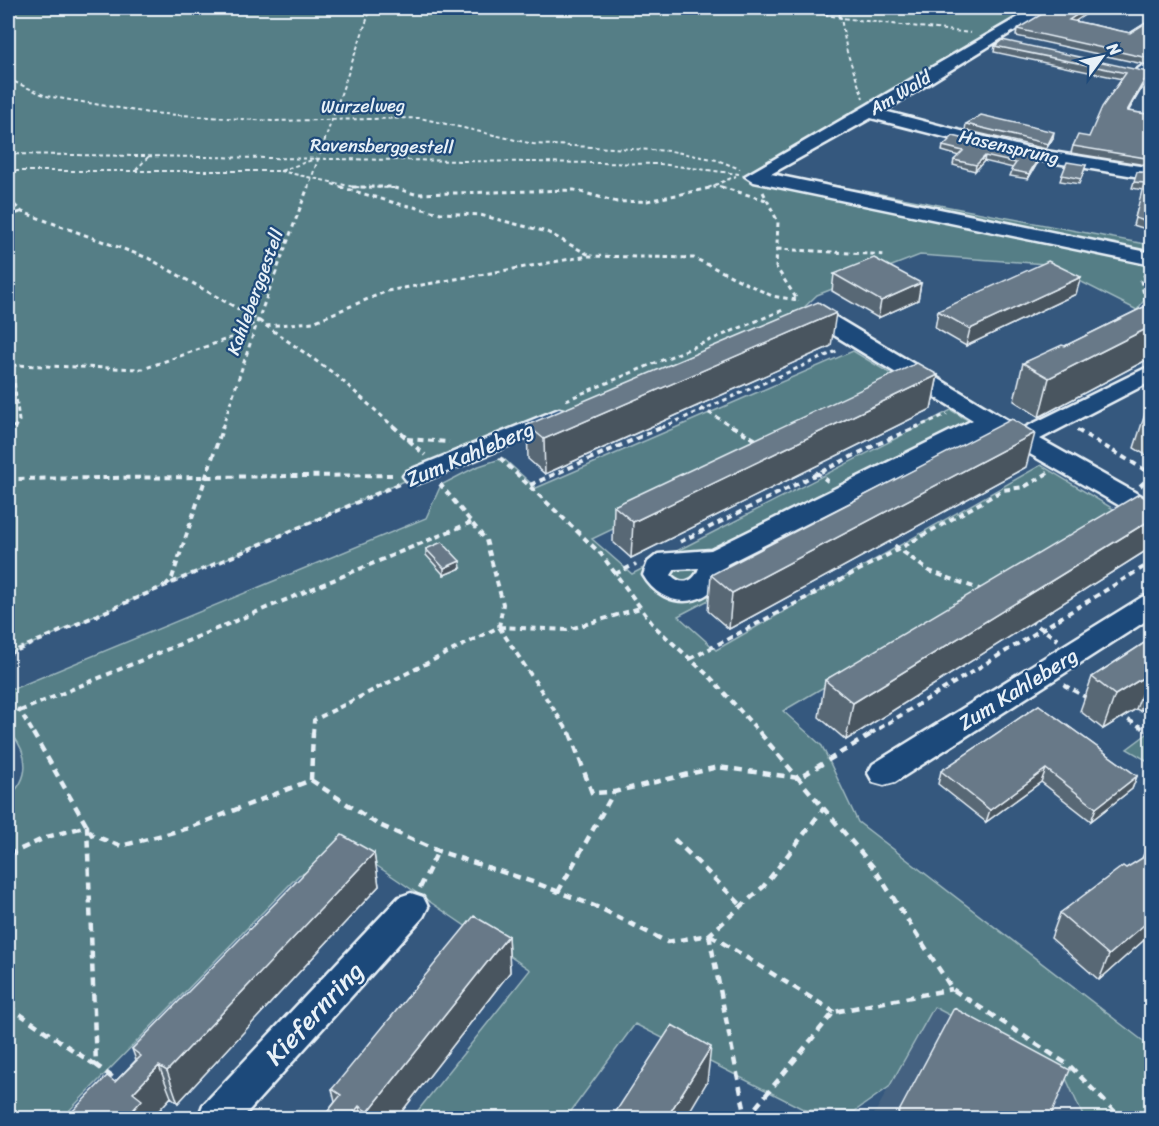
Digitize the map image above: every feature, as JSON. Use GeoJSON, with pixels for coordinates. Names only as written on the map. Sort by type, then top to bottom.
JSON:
{"type":"FeatureCollection","features":[{"type":"Feature","properties":{"kind":"street","name":"Am Wald"},"geometry":{"type":"LineString","coordinates":[[747,175],[869,112],[1044,8]]}},
{"type":"Feature","properties":{"kind":"street"},"geometry":{"type":"LineString","coordinates":[[993,38],[1016,43]]}},
{"type":"Feature","properties":{"kind":"street","name":"Hasensprung"},"geometry":{"type":"LineString","coordinates":[[869,112],[1026,153],[1152,174]]}},
{"type":"Feature","properties":{"kind":"street"},"geometry":{"type":"LineString","coordinates":[[747,175],[1152,259]]}},
{"type":"Feature","properties":{"kind":"street"},"geometry":{"type":"LineString","coordinates":[[780,325],[803,309],[1021,439],[1149,509]]}},
{"type":"Feature","properties":{"kind":"street"},"geometry":{"type":"LineString","coordinates":[[1021,439],[1152,372]]}},
{"type":"Feature","properties":{"kind":"street","name":"Zum Kahleberg"},"geometry":{"type":"LineString","coordinates":[[429,472],[583,406]]}},
{"type":"Feature","properties":{"kind":"street"},"geometry":{"type":"LineString","coordinates":[[715,559],[991,421]]}},
{"type":"Feature","properties":{"kind":"street","name":"Zum Kahleberg"},"geometry":{"type":"LineString","coordinates":[[884,773],[1152,604]]}},
{"type":"Feature","properties":{"kind":"street","name":"Kiefernring"},"geometry":{"type":"LineString","coordinates":[[217,1119],[411,908]]}},
{"type":"Feature","properties":{"kind":"path","name":"Kahleberggestell"},"geometry":{"type":"LineString","coordinates":[[165,586],[172,578],[258,320],[319,158],[371,8]]}},
{"type":"Feature","properties":{"kind":"path"},"geometry":{"type":"LineString","coordinates":[[797,8],[841,18],[964,31],[993,38]]}},
{"type":"Feature","properties":{"kind":"path"},"geometry":{"type":"LineString","coordinates":[[836,8],[841,18],[847,52],[869,112]]}},
{"type":"Feature","properties":{"kind":"path","name":"Wurzelweg"},"geometry":{"type":"LineString","coordinates":[[8,79],[28,93],[116,109],[216,120],[332,121],[402,117],[467,127],[550,146],[674,150],[722,161],[747,175]]}},
{"type":"Feature","properties":{"kind":"path","name":"Ravensberggestell"},"geometry":{"type":"LineString","coordinates":[[8,154],[660,164],[747,175]]}},
{"type":"Feature","properties":{"kind":"path"},"geometry":{"type":"LineString","coordinates":[[136,171],[149,156]]}},
{"type":"Feature","properties":{"kind":"path"},"geometry":{"type":"LineString","coordinates":[[280,171],[319,158]]}},
{"type":"Feature","properties":{"kind":"path"},"geometry":{"type":"LineString","coordinates":[[8,171],[280,171],[354,187],[391,188],[415,194],[574,190],[617,202],[657,200],[718,186],[747,175],[767,200],[778,222],[776,267],[803,309]]}},
{"type":"Feature","properties":{"kind":"path"},"geometry":{"type":"LineString","coordinates":[[312,177],[395,203],[441,213],[480,215],[547,232],[592,256]]}},
{"type":"Feature","properties":{"kind":"path"},"geometry":{"type":"LineString","coordinates":[[718,186],[767,200]]}},
{"type":"Feature","properties":{"kind":"path"},"geometry":{"type":"LineString","coordinates":[[8,199],[22,212],[148,258],[258,320],[336,375],[429,472],[486,540],[503,604],[499,627],[570,733],[592,793],[614,792],[718,766],[799,778],[1152,562]]}},
{"type":"Feature","properties":{"kind":"path"},"geometry":{"type":"LineString","coordinates":[[8,216],[22,212]]}},
{"type":"Feature","properties":{"kind":"path"},"geometry":{"type":"LineString","coordinates":[[777,249],[887,255]]}},
{"type":"Feature","properties":{"kind":"path"},"geometry":{"type":"LineString","coordinates":[[266,326],[313,322],[387,291],[592,256],[694,258],[803,309]]}},
{"type":"Feature","properties":{"kind":"path"},"geometry":{"type":"LineString","coordinates":[[1147,310],[1141,281],[1152,265]]}},
{"type":"Feature","properties":{"kind":"path"},"geometry":{"type":"LineString","coordinates":[[542,423],[567,399],[777,315],[803,309]]}},
{"type":"Feature","properties":{"kind":"path"},"geometry":{"type":"LineString","coordinates":[[12,365],[143,369],[236,336],[258,320]]}},
{"type":"Feature","properties":{"kind":"path"},"geometry":{"type":"LineString","coordinates":[[530,485],[859,341]]}},
{"type":"Feature","properties":{"kind":"path"},"geometry":{"type":"LineString","coordinates":[[8,359],[12,365],[19,421],[8,437]]}},
{"type":"Feature","properties":{"kind":"path"},"geometry":{"type":"LineString","coordinates":[[693,403],[749,438],[760,441]]}},
{"type":"Feature","properties":{"kind":"path"},"geometry":{"type":"LineString","coordinates":[[679,543],[873,446],[926,426],[964,405]]}},
{"type":"Feature","properties":{"kind":"path"},"geometry":{"type":"LineString","coordinates":[[1059,419],[1152,474]]}},
{"type":"Feature","properties":{"kind":"path"},"geometry":{"type":"LineString","coordinates":[[487,446],[580,533],[615,574],[654,626],[711,678],[799,778],[874,868],[952,989],[1070,1066],[1121,1119]]}},
{"type":"Feature","properties":{"kind":"path"},"geometry":{"type":"LineString","coordinates":[[690,658],[899,549],[1003,490],[1024,487],[1065,464]]}},
{"type":"Feature","properties":{"kind":"path"},"geometry":{"type":"LineString","coordinates":[[8,479],[429,472]]}},
{"type":"Feature","properties":{"kind":"path","name":"Zum Kahleberg"},"geometry":{"type":"LineString","coordinates":[[8,654],[429,472]]}},
{"type":"Feature","properties":{"kind":"path"},"geometry":{"type":"LineString","coordinates":[[20,711],[472,522]]}},
{"type":"Feature","properties":{"kind":"path"},"geometry":{"type":"LineString","coordinates":[[884,538],[929,571],[983,591]]}},
{"type":"Feature","properties":{"kind":"path"},"geometry":{"type":"LineString","coordinates":[[615,574],[637,564]]}},
{"type":"Feature","properties":{"kind":"path"},"geometry":{"type":"LineString","coordinates":[[311,780],[314,720],[499,627],[567,630],[640,608]]}},
{"type":"Feature","properties":{"kind":"path"},"geometry":{"type":"LineString","coordinates":[[1026,618],[1075,652]]}},
{"type":"Feature","properties":{"kind":"path"},"geometry":{"type":"LineString","coordinates":[[1042,673],[1092,700]]}},
{"type":"Feature","properties":{"kind":"path"},"geometry":{"type":"LineString","coordinates":[[8,703],[20,711],[92,836],[121,846],[189,828],[311,780]]}},
{"type":"Feature","properties":{"kind":"path"},"geometry":{"type":"LineString","coordinates":[[1112,711],[1152,733]]}},
{"type":"Feature","properties":{"kind":"path"},"geometry":{"type":"LineString","coordinates":[[311,780],[376,824],[438,851],[602,909],[667,942],[710,935],[763,887],[824,808]]}},
{"type":"Feature","properties":{"kind":"path"},"geometry":{"type":"LineString","coordinates":[[558,892],[614,792]]}},
{"type":"Feature","properties":{"kind":"path"},"geometry":{"type":"LineString","coordinates":[[8,855],[47,837],[87,826]]}},
{"type":"Feature","properties":{"kind":"path"},"geometry":{"type":"LineString","coordinates":[[87,826],[96,1065]]}},
{"type":"Feature","properties":{"kind":"path"},"geometry":{"type":"LineString","coordinates":[[674,839],[742,906]]}},
{"type":"Feature","properties":{"kind":"path"},"geometry":{"type":"LineString","coordinates":[[411,908],[438,851]]}},
{"type":"Feature","properties":{"kind":"path"},"geometry":{"type":"LineString","coordinates":[[710,935],[834,1012]]}},
{"type":"Feature","properties":{"kind":"path"},"geometry":{"type":"LineString","coordinates":[[710,935],[747,1119]]}},
{"type":"Feature","properties":{"kind":"path"},"geometry":{"type":"LineString","coordinates":[[747,1119],[834,1012],[952,989]]}},
{"type":"Feature","properties":{"kind":"path"},"geometry":{"type":"LineString","coordinates":[[8,1006],[124,1085]]}},
{"type":"Feature","properties":{"kind":"path"},"geometry":{"type":"LineString","coordinates":[[152,1105],[170,1119]]}},
{"type":"Feature","properties":{"kind":"shaded area"},"geometry":{"type":"Polygon","coordinates":[[[934,1007],[1064,1074],[1084,1118],[872,1118],[934,1007]]]}},
{"type":"Feature","properties":{"kind":"green space"},"geometry":{"type":"Polygon","coordinates":[[[8,8],[1036,8],[768,168],[785,176],[1151,245],[1151,291],[1137,310],[1046,264],[920,255],[817,295],[791,320],[416,476],[8,654],[8,8]]]}},
{"type":"Feature","properties":{"kind":"green space"},"geometry":{"type":"Polygon","coordinates":[[[853,351],[911,386],[592,539],[632,574],[951,410],[1007,444],[678,616],[716,650],[1041,465],[1120,513],[783,711],[822,746],[858,822],[1151,1047],[1151,1118],[1084,1118],[1064,1074],[934,1007],[889,1087],[855,1111],[805,1110],[635,1024],[566,1118],[412,1118],[530,970],[361,855],[299,875],[62,1118],[8,1118],[8,797],[21,782],[25,766],[17,741],[11,733],[8,733],[8,691],[426,518],[441,485],[476,467],[503,458],[536,488],[853,351]]]}},
{"type":"Feature","properties":{"kind":"green space"},"geometry":{"type":"Polygon","coordinates":[[[1151,731],[1151,763],[1127,749],[1151,731]]]}},
{"type":"Feature","properties":{"kind":"building"},"geometry":{"type":"Polygon","coordinates":[[[1052,8],[1087,8],[1069,20],[1130,33],[1152,19],[1152,59],[1017,29],[1052,8]]]}},
{"type":"Feature","properties":{"kind":"building"},"geometry":{"type":"Polygon","coordinates":[[[1002,40],[1152,73],[1152,80],[1145,79],[1127,111],[1152,115],[1152,159],[1073,146],[1078,135],[1089,137],[1102,107],[1126,73],[995,46],[1002,40]]]}},
{"type":"Feature","properties":{"kind":"building"},"geometry":{"type":"Polygon","coordinates":[[[981,115],[1054,132],[1048,144],[966,124],[981,115]]]}},
{"type":"Feature","properties":{"kind":"building"},"geometry":{"type":"Polygon","coordinates":[[[953,136],[1039,157],[1029,174],[1011,170],[1016,163],[985,156],[976,165],[954,160],[963,151],[943,146],[953,136]]]}},
{"type":"Feature","properties":{"kind":"building"},"geometry":{"type":"Polygon","coordinates":[[[1067,162],[1086,165],[1081,179],[1062,175],[1067,162]]]}},
{"type":"Feature","properties":{"kind":"building"},"geometry":{"type":"Polygon","coordinates":[[[1137,172],[1152,173],[1152,210],[1148,222],[1135,218],[1144,183],[1134,182],[1137,172]]]}},
{"type":"Feature","properties":{"kind":"building"},"geometry":{"type":"Polygon","coordinates":[[[874,258],[921,283],[881,301],[834,274],[874,258]]]}},
{"type":"Feature","properties":{"kind":"building"},"geometry":{"type":"Polygon","coordinates":[[[1048,261],[1081,277],[970,329],[938,311],[1048,261]]]}},
{"type":"Feature","properties":{"kind":"building"},"geometry":{"type":"Polygon","coordinates":[[[818,302],[836,313],[544,439],[527,425],[818,302]]]}},
{"type":"Feature","properties":{"kind":"building"},"geometry":{"type":"Polygon","coordinates":[[[1152,303],[1152,326],[1049,378],[1023,363],[1062,345],[1065,346],[1152,303]]]}},
{"type":"Feature","properties":{"kind":"building"},"geometry":{"type":"Polygon","coordinates":[[[917,363],[938,375],[633,522],[614,506],[917,363]]]}},
{"type":"Feature","properties":{"kind":"building"},"geometry":{"type":"Polygon","coordinates":[[[1152,410],[1152,417],[1145,414],[1152,410]]]}},
{"type":"Feature","properties":{"kind":"building"},"geometry":{"type":"Polygon","coordinates":[[[1012,419],[1035,433],[732,593],[711,575],[1012,419]]]}},
{"type":"Feature","properties":{"kind":"building"},"geometry":{"type":"Polygon","coordinates":[[[1139,494],[1152,502],[1152,519],[853,703],[825,680],[1139,494]]]}},
{"type":"Feature","properties":{"kind":"building"},"geometry":{"type":"Polygon","coordinates":[[[442,542],[460,561],[444,568],[426,549],[442,542]]]}},
{"type":"Feature","properties":{"kind":"building"},"geometry":{"type":"Polygon","coordinates":[[[1152,638],[1152,676],[1149,674],[1115,695],[1092,677],[1152,638]]]}},
{"type":"Feature","properties":{"kind":"building"},"geometry":{"type":"Polygon","coordinates":[[[1039,705],[1137,776],[1096,808],[1046,769],[990,810],[941,771],[1039,705]]]}},
{"type":"Feature","properties":{"kind":"building"},"geometry":{"type":"Polygon","coordinates":[[[342,835],[374,853],[167,1071],[159,1066],[147,1078],[133,1093],[142,1100],[125,1119],[65,1119],[107,1076],[115,1082],[141,1056],[132,1049],[342,835]]]}},
{"type":"Feature","properties":{"kind":"building"},"geometry":{"type":"Polygon","coordinates":[[[1152,852],[1152,918],[1109,955],[1060,913],[1123,866],[1126,868],[1152,852]]]}},
{"type":"Feature","properties":{"kind":"building"},"geometry":{"type":"Polygon","coordinates":[[[474,916],[508,936],[368,1112],[359,1106],[349,1119],[322,1119],[341,1095],[332,1089],[474,916]]]}},
{"type":"Feature","properties":{"kind":"building"},"geometry":{"type":"Polygon","coordinates":[[[954,1008],[1070,1070],[1049,1119],[895,1119],[954,1008]]]}},
{"type":"Feature","properties":{"kind":"building"},"geometry":{"type":"Polygon","coordinates":[[[672,1025],[711,1047],[666,1119],[611,1119],[672,1025]]]}}]}
